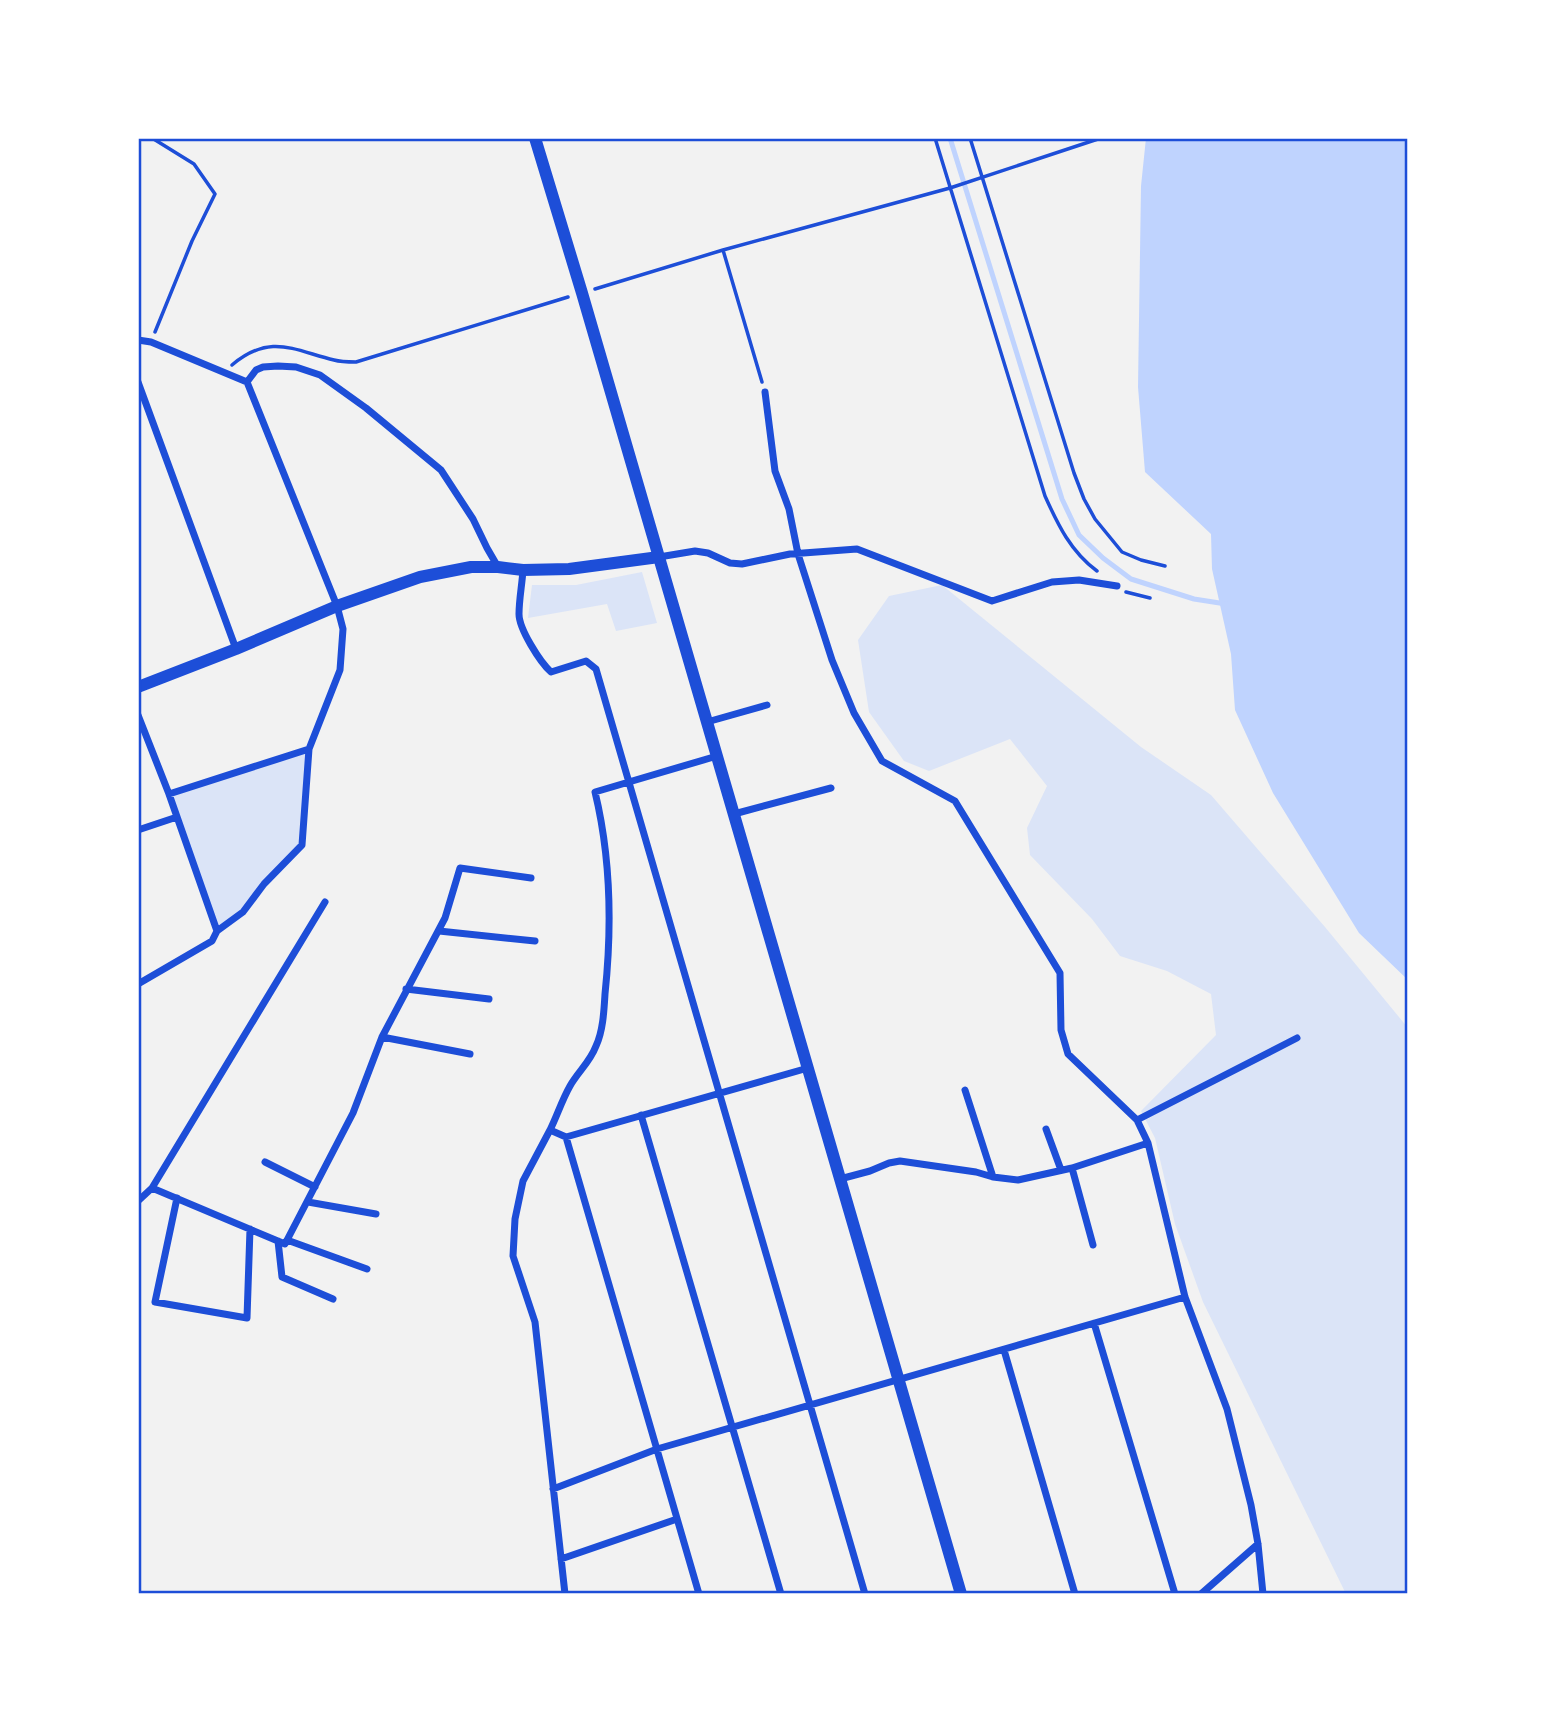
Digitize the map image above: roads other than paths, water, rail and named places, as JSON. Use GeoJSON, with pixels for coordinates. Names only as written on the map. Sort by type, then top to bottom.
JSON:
{"type":"FeatureCollection","features":[{"type":"Feature","properties":{"kind":"street"},"geometry":{"type":"LineString","coordinates":[[535,138],[961,1594]]}},
{"type":"Feature","properties":{"kind":"street"},"geometry":{"type":"LineString","coordinates":[[138,340],[151,342],[247,382],[337,606],[343,629],[340,670],[309,749],[302,845],[264,884],[243,912],[217,931],[212,941],[138,984]]}},
{"type":"Feature","properties":{"kind":"street"},"geometry":{"type":"LineString","coordinates":[[247,382],[256,370],[263,367],[296,367],[320,374],[357,401],[441,470],[473,519],[498,567]]}},
{"type":"Feature","properties":{"kind":"street"},"geometry":{"type":"LineString","coordinates":[[138,382],[236,649]]}},
{"type":"Feature","properties":{"kind":"street"},"geometry":{"type":"LineString","coordinates":[[765,392],[775,471],[789,509],[798,554],[832,660],[854,713],[882,761],[955,801],[1060,973],[1061,1030],[1068,1054],[1137,1120],[1148,1143],[1185,1297],[1227,1409],[1251,1505],[1263,1594]]}},
{"type":"Feature","properties":{"kind":"street"},"geometry":{"type":"LineString","coordinates":[[138,687],[337,606],[421,577],[471,567],[569,569],[695,551],[743,564],[798,554],[857,549],[992,601],[1052,582],[1079,580],[1117,586]]}},
{"type":"Feature","properties":{"kind":"street"},"geometry":{"type":"LineString","coordinates":[[523,570],[519,618],[543,664],[551,672],[586,661],[596,668],[865,1594]]}},
{"type":"Feature","properties":{"kind":"street"},"geometry":{"type":"LineString","coordinates":[[707,722],[767,705]]}},
{"type":"Feature","properties":{"kind":"street"},"geometry":{"type":"LineString","coordinates":[[138,715],[217,931]]}},
{"type":"Feature","properties":{"kind":"street"},"geometry":{"type":"LineString","coordinates":[[169,794],[309,749]]}},
{"type":"Feature","properties":{"kind":"street"},"geometry":{"type":"LineString","coordinates":[[565,1594],[535,1322],[513,1256],[514,1219],[523,1181],[570,1086],[588,1063],[598,1044],[610,950],[608,879],[602,820],[596,792],[717,756]]}},
{"type":"Feature","properties":{"kind":"street"},"geometry":{"type":"LineString","coordinates":[[734,814],[831,788]]}},
{"type":"Feature","properties":{"kind":"street"},"geometry":{"type":"LineString","coordinates":[[138,830],[177,817]]}},
{"type":"Feature","properties":{"kind":"street"},"geometry":{"type":"LineString","coordinates":[[152,1188],[285,1244],[353,1113],[382,1037],[439,931],[460,868],[531,878]]}},
{"type":"Feature","properties":{"kind":"street"},"geometry":{"type":"LineString","coordinates":[[138,1201],[152,1188],[325,902]]}},
{"type":"Feature","properties":{"kind":"street"},"geometry":{"type":"LineString","coordinates":[[439,931],[534,941]]}},
{"type":"Feature","properties":{"kind":"street"},"geometry":{"type":"LineString","coordinates":[[407,989],[489,999]]}},
{"type":"Feature","properties":{"kind":"street"},"geometry":{"type":"LineString","coordinates":[[382,1037],[470,1055]]}},
{"type":"Feature","properties":{"kind":"street"},"geometry":{"type":"LineString","coordinates":[[1137,1120],[1297,1038]]}},
{"type":"Feature","properties":{"kind":"street"},"geometry":{"type":"LineString","coordinates":[[550,1130],[566,1137],[808,1068]]}},
{"type":"Feature","properties":{"kind":"street"},"geometry":{"type":"LineString","coordinates":[[965,1090],[993,1177]]}},
{"type":"Feature","properties":{"kind":"street"},"geometry":{"type":"LineString","coordinates":[[642,1115],[781,1594]]}},
{"type":"Feature","properties":{"kind":"street"},"geometry":{"type":"LineString","coordinates":[[1046,1129],[1061,1170]]}},
{"type":"Feature","properties":{"kind":"street"},"geometry":{"type":"LineString","coordinates":[[566,1137],[699,1594]]}},
{"type":"Feature","properties":{"kind":"street"},"geometry":{"type":"LineString","coordinates":[[840,1179],[900,1161],[1018,1180],[1072,1168],[1148,1143]]}},
{"type":"Feature","properties":{"kind":"street"},"geometry":{"type":"LineString","coordinates":[[265,1162],[315,1187]]}},
{"type":"Feature","properties":{"kind":"street"},"geometry":{"type":"LineString","coordinates":[[1072,1168],[1093,1245]]}},
{"type":"Feature","properties":{"kind":"street"},"geometry":{"type":"LineString","coordinates":[[177,1198],[155,1302],[247,1318],[250,1229]]}},
{"type":"Feature","properties":{"kind":"street"},"geometry":{"type":"LineString","coordinates":[[308,1202],[376,1214]]}},
{"type":"Feature","properties":{"kind":"street"},"geometry":{"type":"LineString","coordinates":[[287,1240],[368,1269]]}},
{"type":"Feature","properties":{"kind":"street"},"geometry":{"type":"LineString","coordinates":[[278,1241],[282,1277],[333,1299]]}},
{"type":"Feature","properties":{"kind":"street"},"geometry":{"type":"LineString","coordinates":[[553,1489],[657,1450],[1185,1297]]}},
{"type":"Feature","properties":{"kind":"street"},"geometry":{"type":"LineString","coordinates":[[1094,1323],[1175,1594]]}},
{"type":"Feature","properties":{"kind":"street"},"geometry":{"type":"LineString","coordinates":[[1004,1350],[1074,1594]]}},
{"type":"Feature","properties":{"kind":"street"},"geometry":{"type":"LineString","coordinates":[[561,1559],[677,1519]]}},
{"type":"Feature","properties":{"kind":"street"},"geometry":{"type":"LineString","coordinates":[[1200,1594],[1258,1544]]}},
{"type":"Feature","properties":{"kind":"water"},"geometry":{"type":"Polygon","coordinates":[[[1146,138],[1408,138],[1408,980],[1359,933],[1273,793],[1235,710],[1231,654],[1212,569],[1211,534],[1145,472],[1138,387],[1141,186],[1146,138]]]}},
{"type":"Feature","properties":{"kind":"waterway"},"geometry":{"type":"LineString","coordinates":[[950,138],[1062,499],[1079,535],[1131,579],[1194,599],[1226,604]]}}]}
